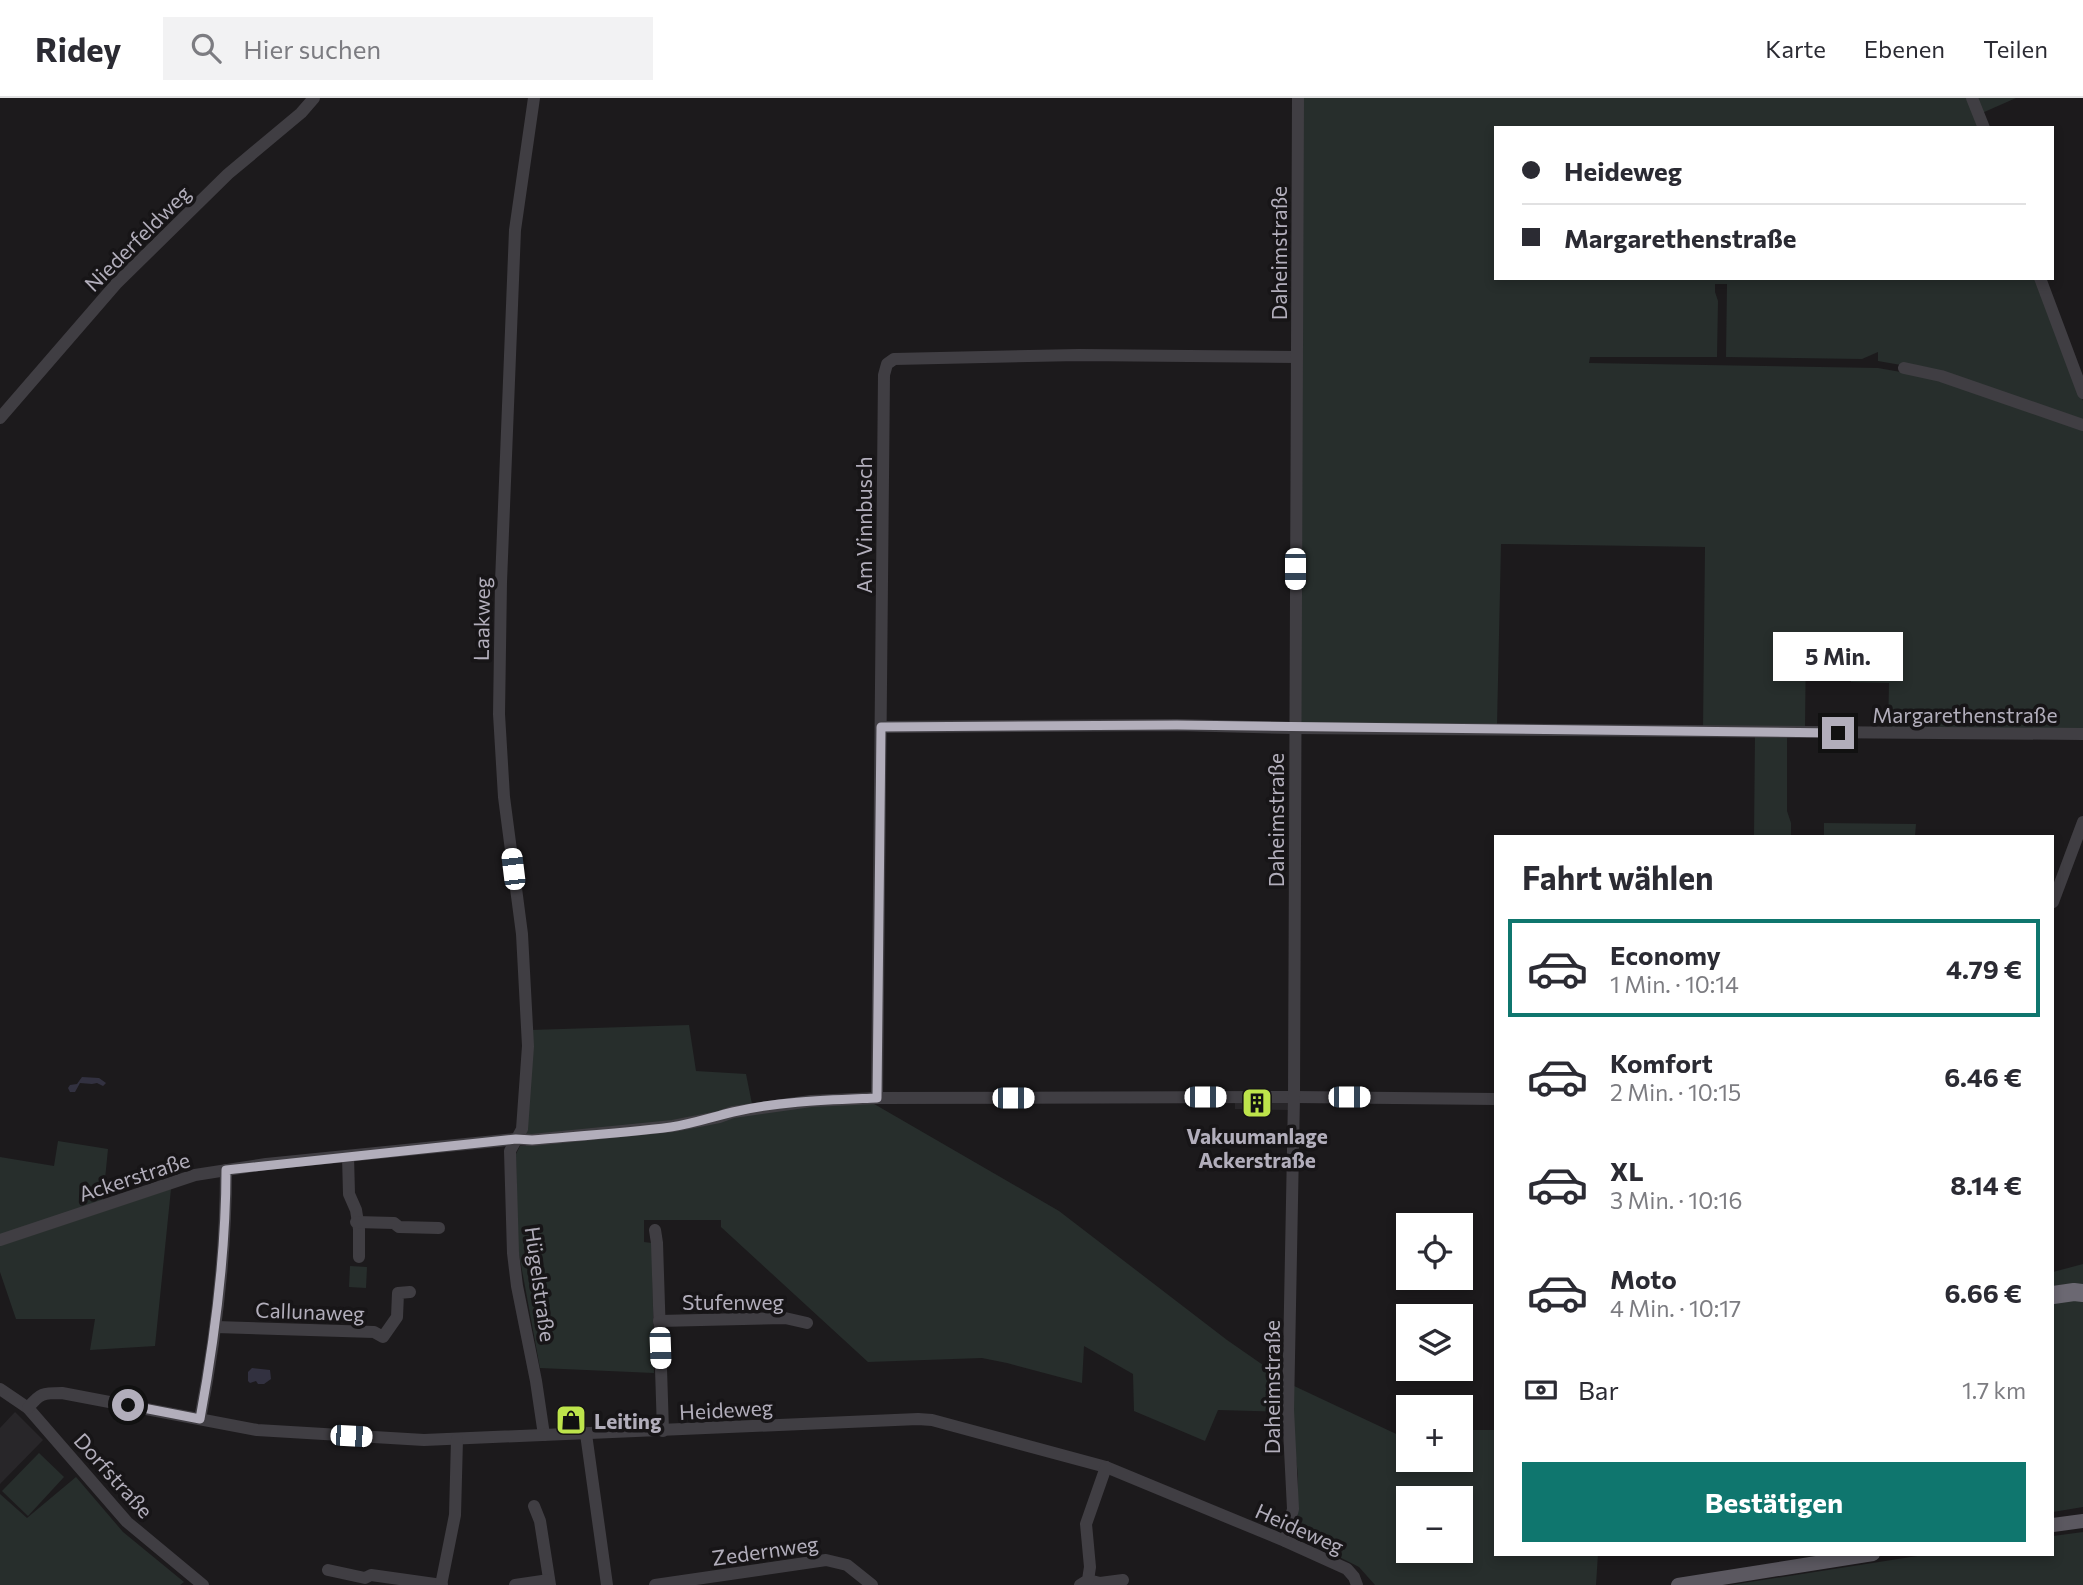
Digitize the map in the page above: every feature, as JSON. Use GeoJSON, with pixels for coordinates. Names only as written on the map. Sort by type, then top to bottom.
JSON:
{"type":"FeatureCollection","features":[{"type":"Feature","properties":{"kind":"highway"},"geometry":{"type":"LineString","coordinates":[[2054,1295],[2083,1293]]}},
{"type":"Feature","properties":{"kind":"main road"},"geometry":{"type":"LineString","coordinates":[[2054,1525],[2083,1521]]}},
{"type":"Feature","properties":{"kind":"main road"},"geometry":{"type":"LineString","coordinates":[[1678,1585],[1860,1556]]}},
{"type":"Feature","properties":{"kind":"street","name":"Niederfeldweg"},"geometry":{"type":"LineString","coordinates":[[0,418],[116,284],[228,174],[301,113],[314,98]]}},
{"type":"Feature","properties":{"kind":"street","name":"Laakweg"},"geometry":{"type":"LineString","coordinates":[[516,1139],[522,1129],[528,1046],[522,934],[503,783],[499,714],[500,582],[515,230],[534,98]]}},
{"type":"Feature","properties":{"kind":"street","name":"Daheimstraße"},"geometry":{"type":"LineString","coordinates":[[1286,1541],[1293,1509],[1288,1402],[1294,1097],[1298,98]]}},
{"type":"Feature","properties":{"kind":"street"},"geometry":{"type":"LineString","coordinates":[[1972,98],[1983,126]]}},
{"type":"Feature","properties":{"kind":"street"},"geometry":{"type":"LineString","coordinates":[[2041,280],[2078,364],[2083,393]]}},
{"type":"Feature","properties":{"kind":"street","name":"Am Vinnbusch"},"geometry":{"type":"LineString","coordinates":[[877,1098],[884,375],[887,364],[894,359],[1079,355],[1297,357]]}},
{"type":"Feature","properties":{"kind":"street"},"geometry":{"type":"LineString","coordinates":[[1904,368],[1941,376],[2083,425]]}},
{"type":"Feature","properties":{"kind":"street","name":"Margarethenstraße"},"geometry":{"type":"LineString","coordinates":[[881,727],[1177,725],[2083,734]]}},
{"type":"Feature","properties":{"kind":"street"},"geometry":{"type":"LineString","coordinates":[[2054,899],[2083,822]]}},
{"type":"Feature","properties":{"kind":"street","name":"Ackerstraße"},"geometry":{"type":"LineString","coordinates":[[0,1240],[195,1175],[516,1139],[532,1140],[661,1128],[733,1112],[811,1101],[877,1098],[1494,1099]]}},
{"type":"Feature","properties":{"kind":"street","name":"Hügelstraße"},"geometry":{"type":"LineString","coordinates":[[516,1139],[510,1152],[513,1253],[517,1286],[537,1381],[544,1435]]}},
{"type":"Feature","properties":{"kind":"street"},"geometry":{"type":"LineString","coordinates":[[348,1156],[349,1194],[356,1210],[359,1256]]}},
{"type":"Feature","properties":{"kind":"street"},"geometry":{"type":"LineString","coordinates":[[200,1419],[216,1327],[226,1223],[226,1170]]}},
{"type":"Feature","properties":{"kind":"street"},"geometry":{"type":"LineString","coordinates":[[356,1222],[439,1228]]}},
{"type":"Feature","properties":{"kind":"street","name":"Stufenweg"},"geometry":{"type":"LineString","coordinates":[[655,1230],[663,1431]]}},
{"type":"Feature","properties":{"kind":"street","name":"Callunaweg"},"geometry":{"type":"LineString","coordinates":[[216,1327],[374,1332],[383,1337],[397,1317],[398,1293],[410,1292]]}},
{"type":"Feature","properties":{"kind":"street","name":"Stufenweg"},"geometry":{"type":"LineString","coordinates":[[659,1321],[785,1318],[807,1322]]}},
{"type":"Feature","properties":{"kind":"street","name":"Dorfstraße"},"geometry":{"type":"LineString","coordinates":[[0,1389],[28,1408],[127,1522],[197,1583]]}},
{"type":"Feature","properties":{"kind":"street","name":"Heideweg"},"geometry":{"type":"LineString","coordinates":[[28,1408],[45,1393],[62,1393],[279,1432],[424,1440],[932,1420],[1106,1467],[1347,1569],[1357,1585]]}},
{"type":"Feature","properties":{"kind":"street"},"geometry":{"type":"LineString","coordinates":[[586,1434],[607,1585]]}},
{"type":"Feature","properties":{"kind":"street"},"geometry":{"type":"LineString","coordinates":[[328,1570],[365,1578],[371,1576],[441,1585],[455,1515],[457,1439]]}},
{"type":"Feature","properties":{"kind":"street"},"geometry":{"type":"LineString","coordinates":[[1106,1467],[1086,1524],[1090,1567],[1084,1582],[1123,1580]]}},
{"type":"Feature","properties":{"kind":"street"},"geometry":{"type":"LineString","coordinates":[[515,1585],[550,1583],[540,1521],[534,1506]]}},
{"type":"Feature","properties":{"kind":"street","name":"Zedernweg"},"geometry":{"type":"LineString","coordinates":[[656,1585],[826,1560],[847,1565],[872,1585]]}},
{"type":"Feature","properties":{"kind":"shaded area"},"geometry":{"type":"Polygon","coordinates":[[[1303,98],[1969,98],[1979,126],[1494,126],[1494,280],[2039,280],[2083,401],[2083,422],[1918,368],[1878,361],[1878,352],[1862,359],[1726,357],[1727,284],[1715,284],[1718,301],[1717,357],[1590,357],[1589,363],[1878,368],[1941,379],[2083,428],[2083,732],[1888,731],[1889,683],[1851,682],[1851,640],[1806,640],[1805,728],[1703,730],[1705,547],[1501,544],[1497,726],[1302,724],[1297,716],[1303,98]]]}},
{"type":"Feature","properties":{"kind":"shaded area"},"geometry":{"type":"Polygon","coordinates":[[[1976,98],[2016,98],[1982,113],[1976,98]]]}},
{"type":"Feature","properties":{"kind":"shaded area"},"geometry":{"type":"Polygon","coordinates":[[[1755,735],[1787,735],[1787,811],[1791,835],[1754,835],[1755,735]]]}},
{"type":"Feature","properties":{"kind":"shaded area"},"geometry":{"type":"Polygon","coordinates":[[[1824,823],[1916,824],[1915,835],[1824,835],[1824,823]]]}},
{"type":"Feature","properties":{"kind":"shaded area"},"geometry":{"type":"Polygon","coordinates":[[[689,1025],[696,1071],[746,1074],[752,1104],[869,1101],[1059,1211],[1227,1340],[1292,1385],[1396,1434],[1396,1472],[1473,1472],[1473,1430],[1494,1430],[1494,1556],[1598,1556],[1596,1585],[1375,1585],[1359,1567],[1298,1536],[1298,1475],[1293,1412],[1218,1410],[1205,1441],[1134,1411],[1133,1374],[1084,1346],[1082,1383],[982,1358],[868,1362],[721,1227],[721,1220],[644,1220],[644,1242],[652,1243],[654,1373],[540,1368],[517,1243],[516,1154],[520,1146],[526,1146],[530,1030],[689,1025]]]}},
{"type":"Feature","properties":{"kind":"shaded area"},"geometry":{"type":"Polygon","coordinates":[[[1235,1100],[1289,1101],[1289,1110],[1235,1109],[1235,1100]]]}},
{"type":"Feature","properties":{"kind":"shaded area"},"geometry":{"type":"Polygon","coordinates":[[[58,1141],[108,1149],[102,1209],[171,1189],[155,1346],[90,1350],[95,1319],[16,1319],[0,1272],[0,1157],[54,1166],[58,1141]]]}},
{"type":"Feature","properties":{"kind":"shaded area"},"geometry":{"type":"Polygon","coordinates":[[[2083,1264],[2083,1285],[2054,1286],[2054,1272],[2083,1264]]]}},
{"type":"Feature","properties":{"kind":"shaded area"},"geometry":{"type":"Polygon","coordinates":[[[350,1266],[367,1267],[366,1288],[349,1287],[350,1266]]]}},
{"type":"Feature","properties":{"kind":"shaded area"},"geometry":{"type":"Polygon","coordinates":[[[2054,1300],[2083,1301],[2083,1507],[2054,1512],[2054,1300]]]}},
{"type":"Feature","properties":{"kind":"shaded area"},"geometry":{"type":"Polygon","coordinates":[[[15,1412],[43,1440],[0,1484],[0,1428],[15,1412]]]}},
{"type":"Feature","properties":{"kind":"shaded area"},"geometry":{"type":"Polygon","coordinates":[[[39,1453],[64,1477],[28,1516],[2,1491],[39,1453]]]}},
{"type":"Feature","properties":{"kind":"shaded area"},"geometry":{"type":"Polygon","coordinates":[[[76,1477],[123,1532],[184,1582],[180,1585],[0,1585],[0,1494],[27,1518],[76,1477]]]}},
{"type":"Feature","properties":{"kind":"shaded area"},"geometry":{"type":"Polygon","coordinates":[[[2083,1532],[2083,1585],[1731,1585],[1917,1556],[2054,1556],[2054,1536],[2083,1532]]]}},
{"type":"Feature","properties":{"kind":"water"},"geometry":{"type":"Polygon","coordinates":[[[82,1077],[99,1078],[106,1083],[103,1086],[97,1083],[80,1083],[75,1092],[70,1092],[70,1085],[77,1084],[82,1077]]]}},
{"type":"Feature","properties":{"kind":"water"},"geometry":{"type":"Polygon","coordinates":[[[252,1368],[270,1370],[271,1379],[264,1384],[258,1384],[256,1381],[250,1383],[248,1372],[252,1368]]]}},
{"type":"Feature","properties":{"kind":"place","name":"Vakuumanlage Ackerstraße"},"geometry":{"type":"Point","coordinates":[1257,1103]}},
{"type":"Feature","properties":{"kind":"place","name":"Leiting"},"geometry":{"type":"Point","coordinates":[571,1420]}},
{"type":"Feature","properties":{"kind":"route"},"geometry":{"type":"LineString","coordinates":[[128,1405],[200,1419],[216,1327],[226,1223],[226,1170],[321,1158],[673,1126],[733,1112],[811,1101],[877,1098],[881,727],[1177,725],[1838,733]]}}]}
